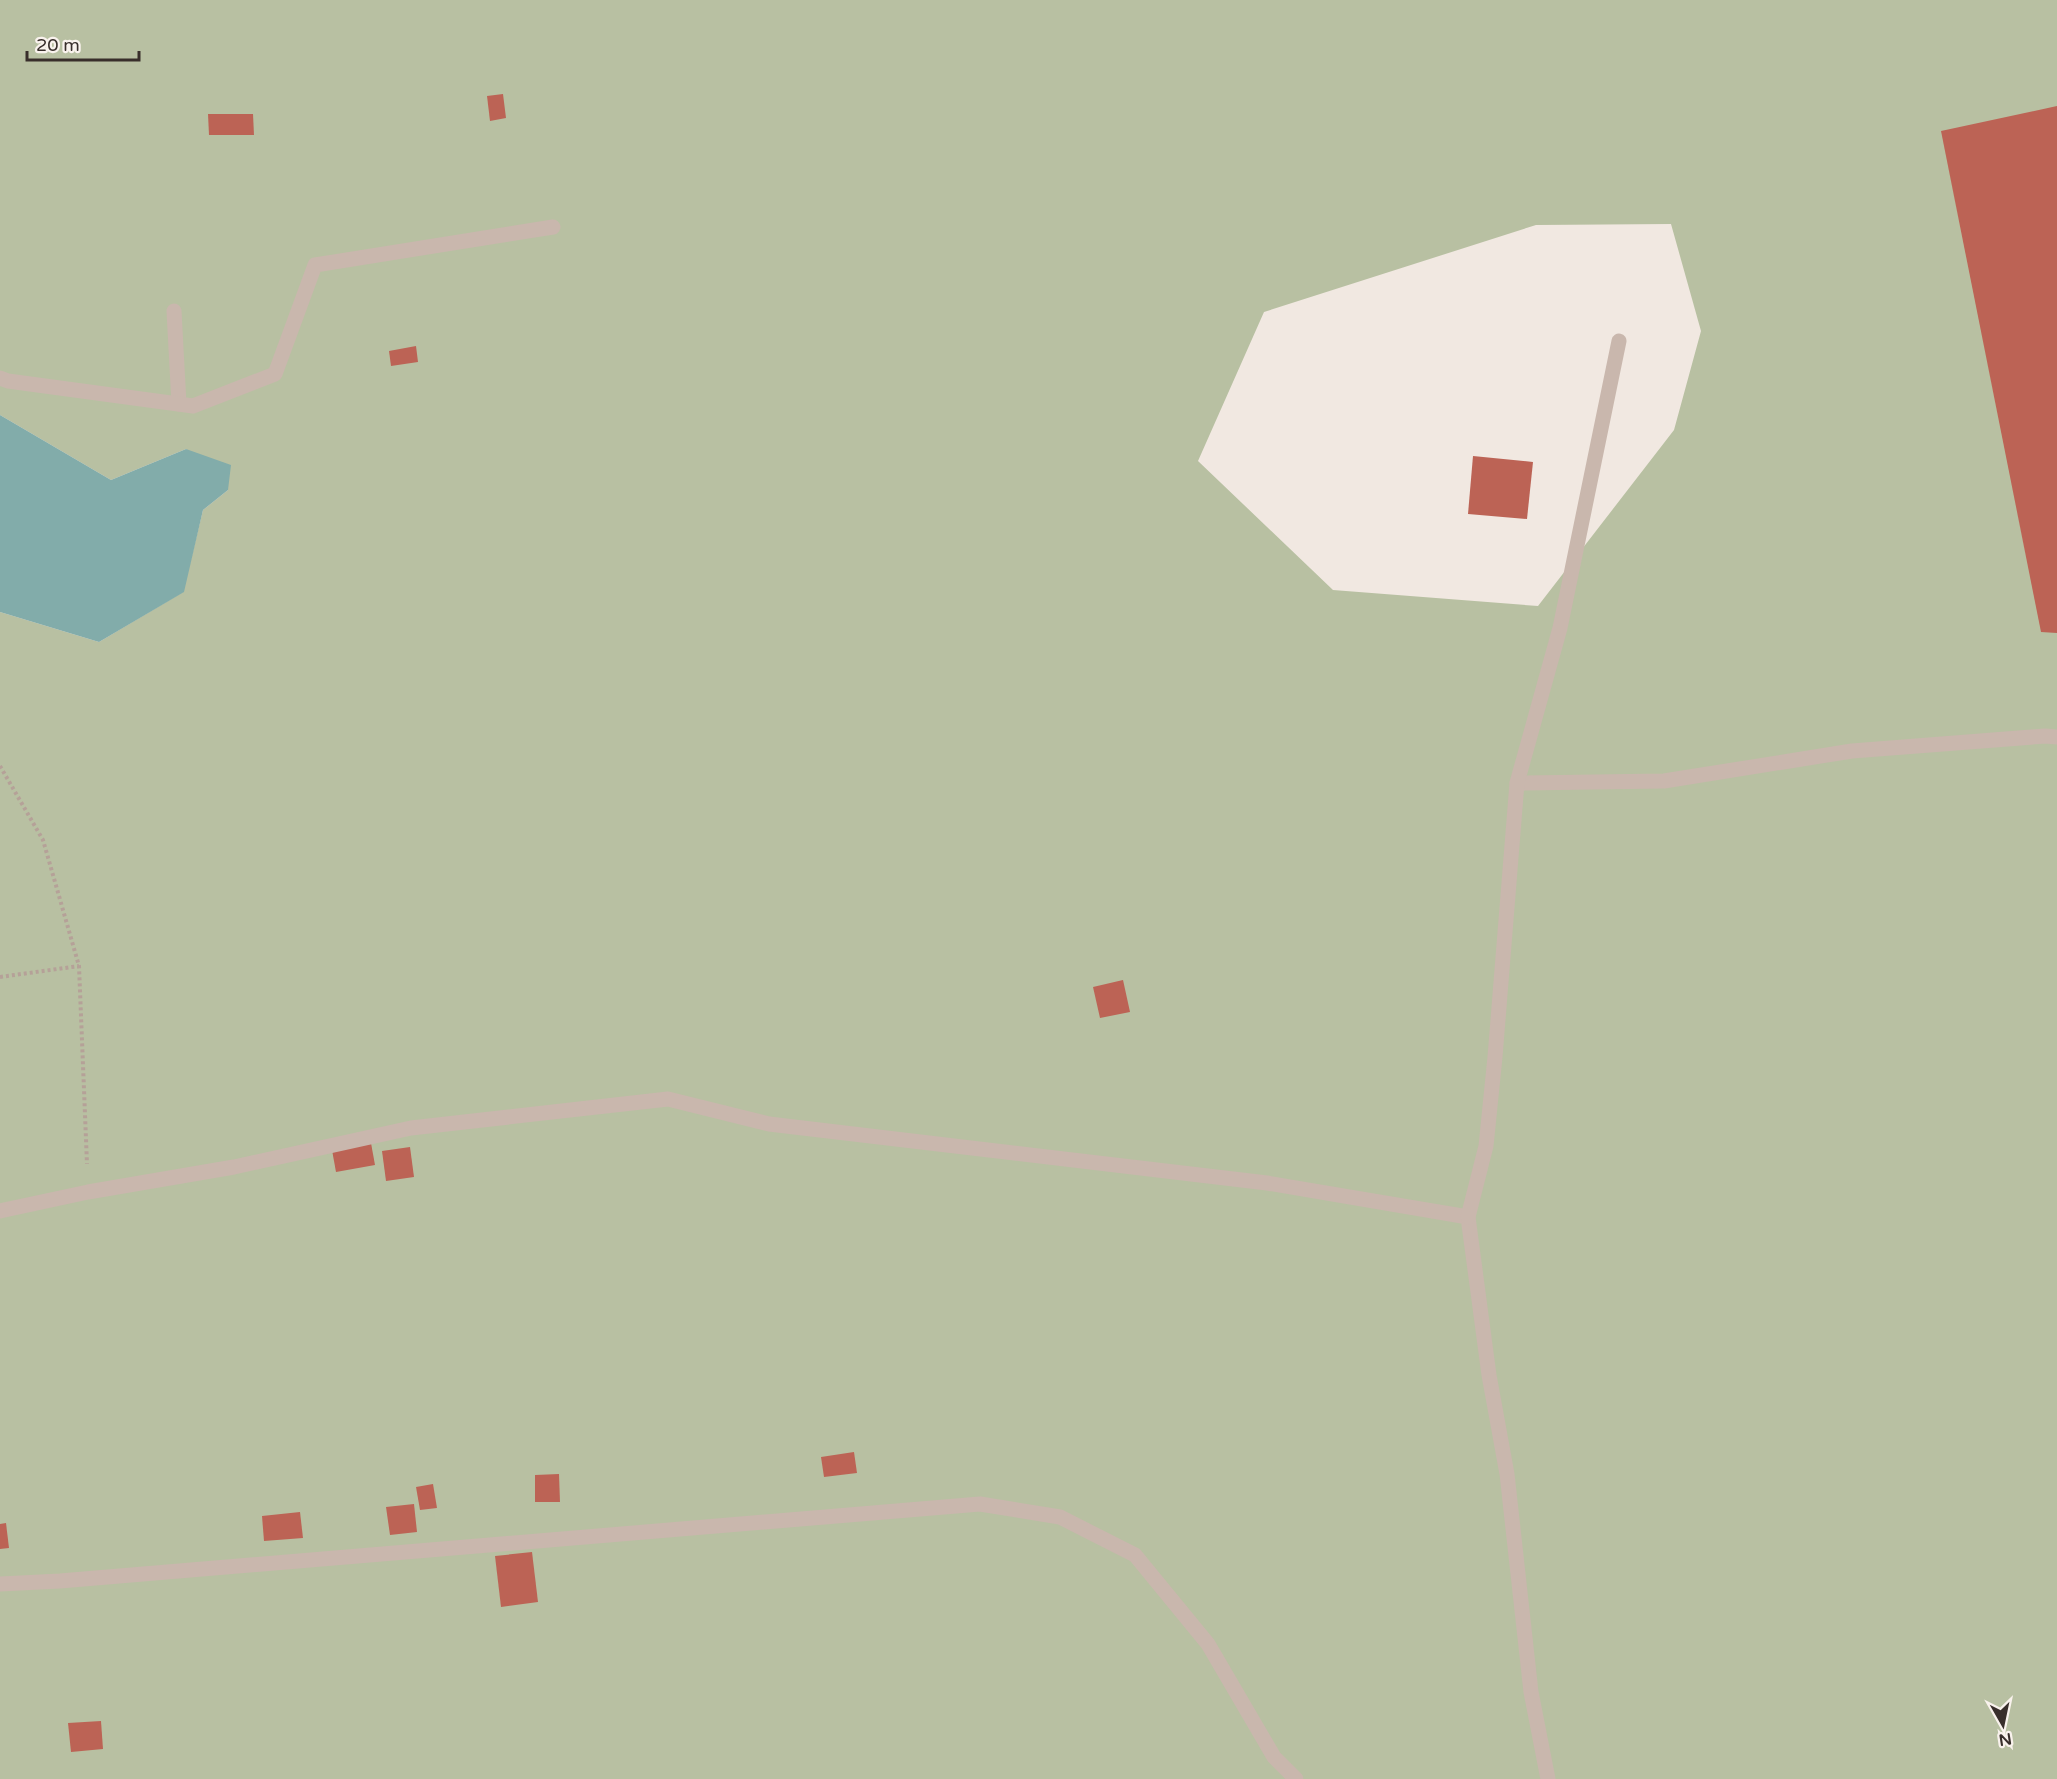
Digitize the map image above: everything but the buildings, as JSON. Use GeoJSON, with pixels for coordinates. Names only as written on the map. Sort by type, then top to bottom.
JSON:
{"type":"FeatureCollection","features":[{"type":"Feature","properties":{"kind":"street"},"geometry":{"type":"LineString","coordinates":[[0,378],[8,381],[194,406],[275,374],[315,265],[553,227]]}},
{"type":"Feature","properties":{"kind":"street"},"geometry":{"type":"LineString","coordinates":[[174,311],[179,404]]}},
{"type":"Feature","properties":{"kind":"street"},"geometry":{"type":"LineString","coordinates":[[1548,1779],[1531,1692],[1507,1474],[1489,1375],[1468,1217],[1486,1146],[1517,783],[1560,628],[1619,341]]}},
{"type":"Feature","properties":{"kind":"street"},"geometry":{"type":"LineString","coordinates":[[1517,783],[1664,781],[1852,751],[2045,736],[2057,737]]}},
{"type":"Feature","properties":{"kind":"street"},"geometry":{"type":"LineString","coordinates":[[0,1211],[88,1192],[234,1167],[411,1128],[668,1099],[769,1124],[1267,1183],[1468,1217]]}},
{"type":"Feature","properties":{"kind":"street"},"geometry":{"type":"LineString","coordinates":[[0,1584],[60,1581],[980,1504],[1060,1517],[1135,1556],[1208,1644],[1274,1757],[1296,1779]]}},
{"type":"Feature","properties":{"kind":"path"},"geometry":{"type":"LineString","coordinates":[[0,766],[43,840],[79,966],[88,1192]]}},
{"type":"Feature","properties":{"kind":"path"},"geometry":{"type":"LineString","coordinates":[[0,977],[79,966]]}},
{"type":"Feature","properties":{"kind":"green space"},"geometry":{"type":"Polygon","coordinates":[[[0,0],[2057,0],[2057,1779],[0,1779],[0,612],[99,642],[183,592],[203,510],[228,490],[186,449],[111,480],[0,415],[0,0]],[[1671,224],[1536,225],[1264,312],[1198,461],[1333,590],[1538,606],[1674,430],[1701,331],[1671,224]]]}},
{"type":"Feature","properties":{"kind":"water"},"geometry":{"type":"Polygon","coordinates":[[[0,415],[111,480],[186,449],[231,465],[228,490],[203,510],[184,592],[99,642],[0,612],[0,415]]]}}]}
